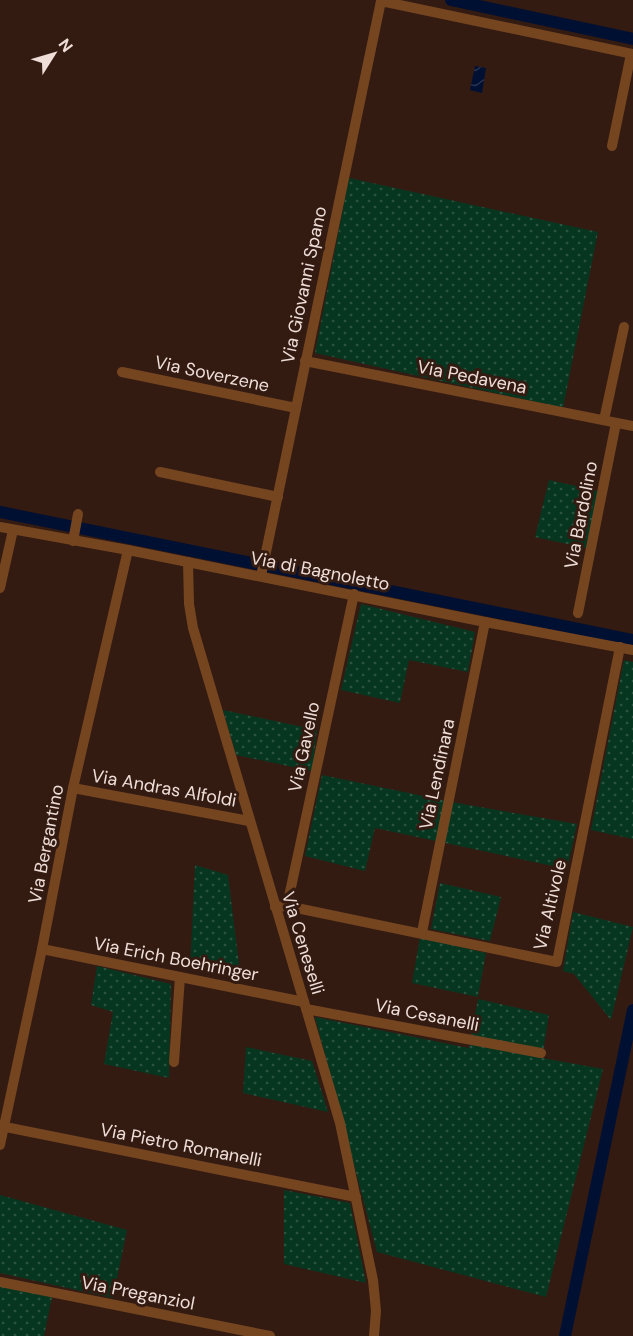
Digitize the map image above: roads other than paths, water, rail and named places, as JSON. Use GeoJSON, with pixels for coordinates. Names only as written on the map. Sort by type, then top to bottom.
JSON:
{"type":"FeatureCollection","features":[{"type":"Feature","properties":{"kind":"street"},"geometry":{"type":"LineString","coordinates":[[381,1],[632,54],[612,146]]}},
{"type":"Feature","properties":{"kind":"street","name":"Via Giovanni Spano"},"geometry":{"type":"LineString","coordinates":[[263,568],[381,1]]}},
{"type":"Feature","properties":{"kind":"street"},"geometry":{"type":"LineString","coordinates":[[604,420],[624,327]]}},
{"type":"Feature","properties":{"kind":"street","name":"Via Pedavena"},"geometry":{"type":"LineString","coordinates":[[305,361],[633,426]]}},
{"type":"Feature","properties":{"kind":"street","name":"Via Soverzene"},"geometry":{"type":"LineString","coordinates":[[122,372],[296,408]]}},
{"type":"Feature","properties":{"kind":"street","name":"Via Bardolino"},"geometry":{"type":"LineString","coordinates":[[578,613],[616,423]]}},
{"type":"Feature","properties":{"kind":"street"},"geometry":{"type":"LineString","coordinates":[[160,472],[278,497]]}},
{"type":"Feature","properties":{"kind":"street","name":"Via di Bagnoletto"},"geometry":{"type":"LineString","coordinates":[[0,527],[13,530],[76,528],[128,550],[188,562],[263,568],[354,594],[633,650]]}},
{"type":"Feature","properties":{"kind":"street"},"geometry":{"type":"LineString","coordinates":[[0,588],[13,530]]}},
{"type":"Feature","properties":{"kind":"street","name":"Via Bergantino"},"geometry":{"type":"LineString","coordinates":[[0,1145],[2,1126],[42,949],[73,788],[128,550]]}},
{"type":"Feature","properties":{"kind":"street","name":"Via Ceneselli"},"geometry":{"type":"LineString","coordinates":[[188,562],[189,604],[193,628],[333,1096],[356,1197],[375,1297],[374,1336]]}},
{"type":"Feature","properties":{"kind":"street","name":"Via Gavello"},"geometry":{"type":"LineString","coordinates":[[287,906],[354,594]]}},
{"type":"Feature","properties":{"kind":"street","name":"Via Lendinara"},"geometry":{"type":"LineString","coordinates":[[422,932],[485,622]]}},
{"type":"Feature","properties":{"kind":"street","name":"Via Altivole"},"geometry":{"type":"LineString","coordinates":[[275,907],[287,906],[422,932],[557,962],[620,647]]}},
{"type":"Feature","properties":{"kind":"street","name":"Via Andras Alfoldi"},"geometry":{"type":"LineString","coordinates":[[73,788],[249,820]]}},
{"type":"Feature","properties":{"kind":"street","name":"Via Erich Boehringer"},"geometry":{"type":"LineString","coordinates":[[42,949],[305,1005]]}},
{"type":"Feature","properties":{"kind":"street"},"geometry":{"type":"LineString","coordinates":[[174,1062],[180,977]]}},
{"type":"Feature","properties":{"kind":"street","name":"Via Cesanelli"},"geometry":{"type":"LineString","coordinates":[[305,1005],[541,1053]]}},
{"type":"Feature","properties":{"kind":"street","name":"Via Pietro Romanelli"},"geometry":{"type":"LineString","coordinates":[[2,1126],[356,1197]]}},
{"type":"Feature","properties":{"kind":"street","name":"Via Preganziol"},"geometry":{"type":"LineString","coordinates":[[0,1282],[270,1336]]}},
{"type":"Feature","properties":{"kind":"water"},"geometry":{"type":"Polygon","coordinates":[[[475,66],[486,68],[482,93],[470,90],[475,66]]]}},
{"type":"Feature","properties":{"kind":"waterway"},"geometry":{"type":"LineString","coordinates":[[451,0],[633,39]]}},
{"type":"Feature","properties":{"kind":"waterway"},"geometry":{"type":"LineString","coordinates":[[0,512],[633,640]]}},
{"type":"Feature","properties":{"kind":"waterway"},"geometry":{"type":"LineString","coordinates":[[565,1336],[633,1010]]}}]}
